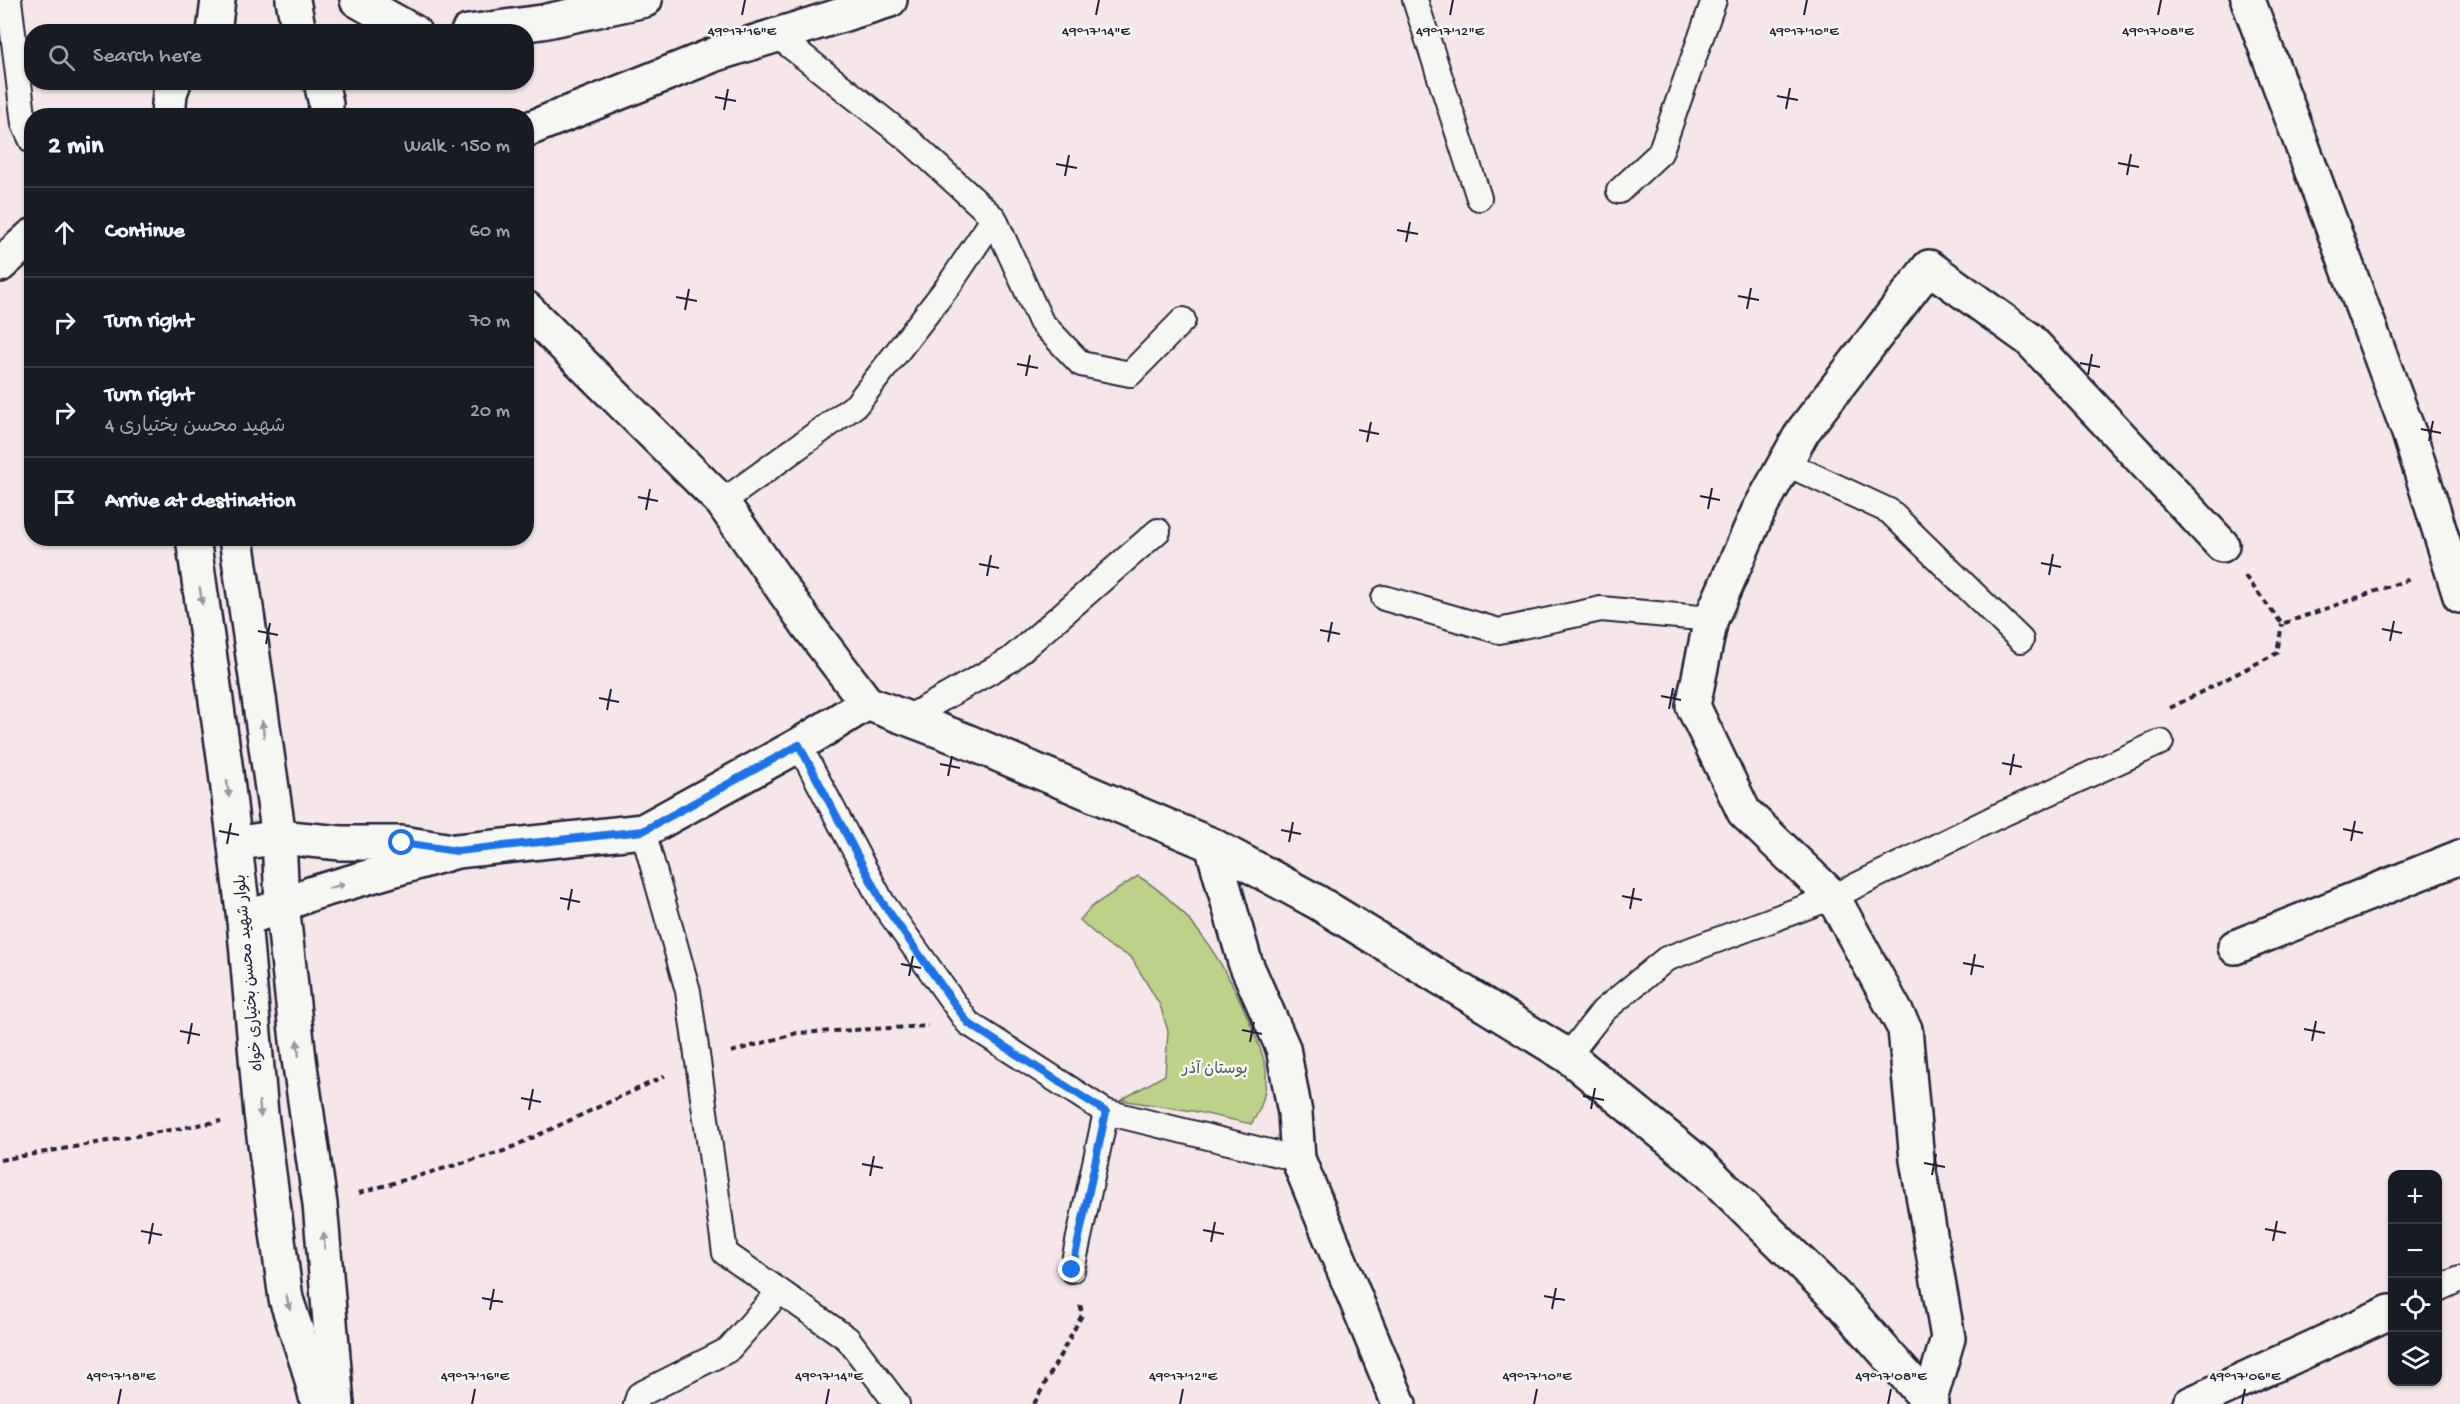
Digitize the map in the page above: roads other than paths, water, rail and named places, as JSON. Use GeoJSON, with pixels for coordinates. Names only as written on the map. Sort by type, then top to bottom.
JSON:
{"type":"FeatureCollection","features":[{"type":"Feature","properties":{"kind":"street"},"geometry":{"type":"LineString","coordinates":[[215,24],[218,0]]}},
{"type":"Feature","properties":{"kind":"street"},"geometry":{"type":"LineString","coordinates":[[293,0],[298,24]]}},
{"type":"Feature","properties":{"kind":"street"},"geometry":{"type":"LineString","coordinates":[[357,0],[400,24]]}},
{"type":"Feature","properties":{"kind":"street"},"geometry":{"type":"LineString","coordinates":[[527,24],[645,0]]}},
{"type":"Feature","properties":{"kind":"street"},"geometry":{"type":"LineString","coordinates":[[534,127],[716,54],[775,34],[876,7],[890,0]]}},
{"type":"Feature","properties":{"kind":"street"},"geometry":{"type":"LineString","coordinates":[[2248,0],[2409,433],[2460,596]]}},
{"type":"Feature","properties":{"kind":"street"},"geometry":{"type":"LineString","coordinates":[[169,108],[171,90]]}},
{"type":"Feature","properties":{"kind":"street"},"geometry":{"type":"LineString","coordinates":[[0,265],[24,243]]}},
{"type":"Feature","properties":{"kind":"street"},"geometry":{"type":"LineString","coordinates":[[1930,1404],[1948,1338],[1917,1160],[1905,1029],[1833,897],[1744,812],[1693,706],[1711,619],[1758,512],[1803,431],[1929,267],[2029,339],[2222,545]]}},
{"type":"Feature","properties":{"kind":"street"},"geometry":{"type":"LineString","coordinates":[[534,316],[722,502],[807,624],[867,703],[1212,845],[1317,902],[1568,1056],[1700,1164],[1839,1300],[1930,1404]]}},
{"type":"Feature","properties":{"kind":"street","name":"بلوار شهید محسن بختیاری خواه"},"geometry":{"type":"LineString","coordinates":[[194,546],[235,844],[261,1114],[286,1299],[318,1404]]}},
{"type":"Feature","properties":{"kind":"street"},"geometry":{"type":"LineString","coordinates":[[237,546],[279,837],[282,904],[299,1059],[320,1204],[337,1404]]}},
{"type":"Feature","properties":{"kind":"street"},"geometry":{"type":"LineString","coordinates":[[243,920],[282,904],[457,851],[643,831],[799,745],[867,703]]}},
{"type":"Feature","properties":{"kind":"street"},"geometry":{"type":"LineString","coordinates":[[235,844],[279,837],[341,843],[402,843],[457,851]]}},
{"type":"Feature","properties":{"kind":"street"},"geometry":{"type":"LineString","coordinates":[[1212,845],[1245,962],[1283,1048],[1295,1113],[1298,1159],[1400,1404]]}},
{"type":"Feature","properties":{"kind":"street"},"geometry":{"type":"LineString","coordinates":[[2235,947],[2460,857]]}},
{"type":"Feature","properties":{"kind":"street"},"geometry":{"type":"LineString","coordinates":[[2190,1404],[2388,1312]]}},
{"type":"Feature","properties":{"kind":"lane"},"geometry":{"type":"LineString","coordinates":[[9,0],[24,124]]}},
{"type":"Feature","properties":{"kind":"lane"},"geometry":{"type":"LineString","coordinates":[[1415,0],[1479,198]]}},
{"type":"Feature","properties":{"kind":"lane"},"geometry":{"type":"LineString","coordinates":[[1619,191],[1660,153],[1714,0]]}},
{"type":"Feature","properties":{"kind":"lane"},"geometry":{"type":"LineString","coordinates":[[775,34],[909,140],[994,218],[1041,322],[1080,364],[1130,374],[1183,320]]}},
{"type":"Feature","properties":{"kind":"lane"},"geometry":{"type":"LineString","coordinates":[[722,502],[856,405],[949,285],[994,218]]}},
{"type":"Feature","properties":{"kind":"lane"},"geometry":{"type":"LineString","coordinates":[[1785,463],[1889,511],[2021,640]]}},
{"type":"Feature","properties":{"kind":"lane"},"geometry":{"type":"LineString","coordinates":[[908,718],[1010,660],[1158,531]]}},
{"type":"Feature","properties":{"kind":"lane"},"geometry":{"type":"LineString","coordinates":[[1384,598],[1499,631],[1600,609],[1711,619]]}},
{"type":"Feature","properties":{"kind":"lane"},"geometry":{"type":"LineString","coordinates":[[1568,1056],[1603,1011],[1666,959],[1833,897],[1996,817],[2161,742]]}},
{"type":"Feature","properties":{"kind":"lane"},"geometry":{"type":"LineString","coordinates":[[799,745],[882,902],[968,1023],[1106,1112],[1298,1159]]}},
{"type":"Feature","properties":{"kind":"lane"},"geometry":{"type":"LineString","coordinates":[[643,831],[688,991],[726,1253],[848,1339],[897,1404]]}},
{"type":"Feature","properties":{"kind":"lane"},"geometry":{"type":"LineString","coordinates":[[1072,1270],[1106,1112]]}},
{"type":"Feature","properties":{"kind":"lane"},"geometry":{"type":"LineString","coordinates":[[2442,1287],[2460,1279]]}},
{"type":"Feature","properties":{"kind":"lane"},"geometry":{"type":"LineString","coordinates":[[636,1404],[639,1395],[728,1350],[779,1292]]}},
{"type":"Feature","properties":{"kind":"park label","name":"بوستان آذر"},"geometry":{"type":"Point","coordinates":[1215,1067]}}]}
